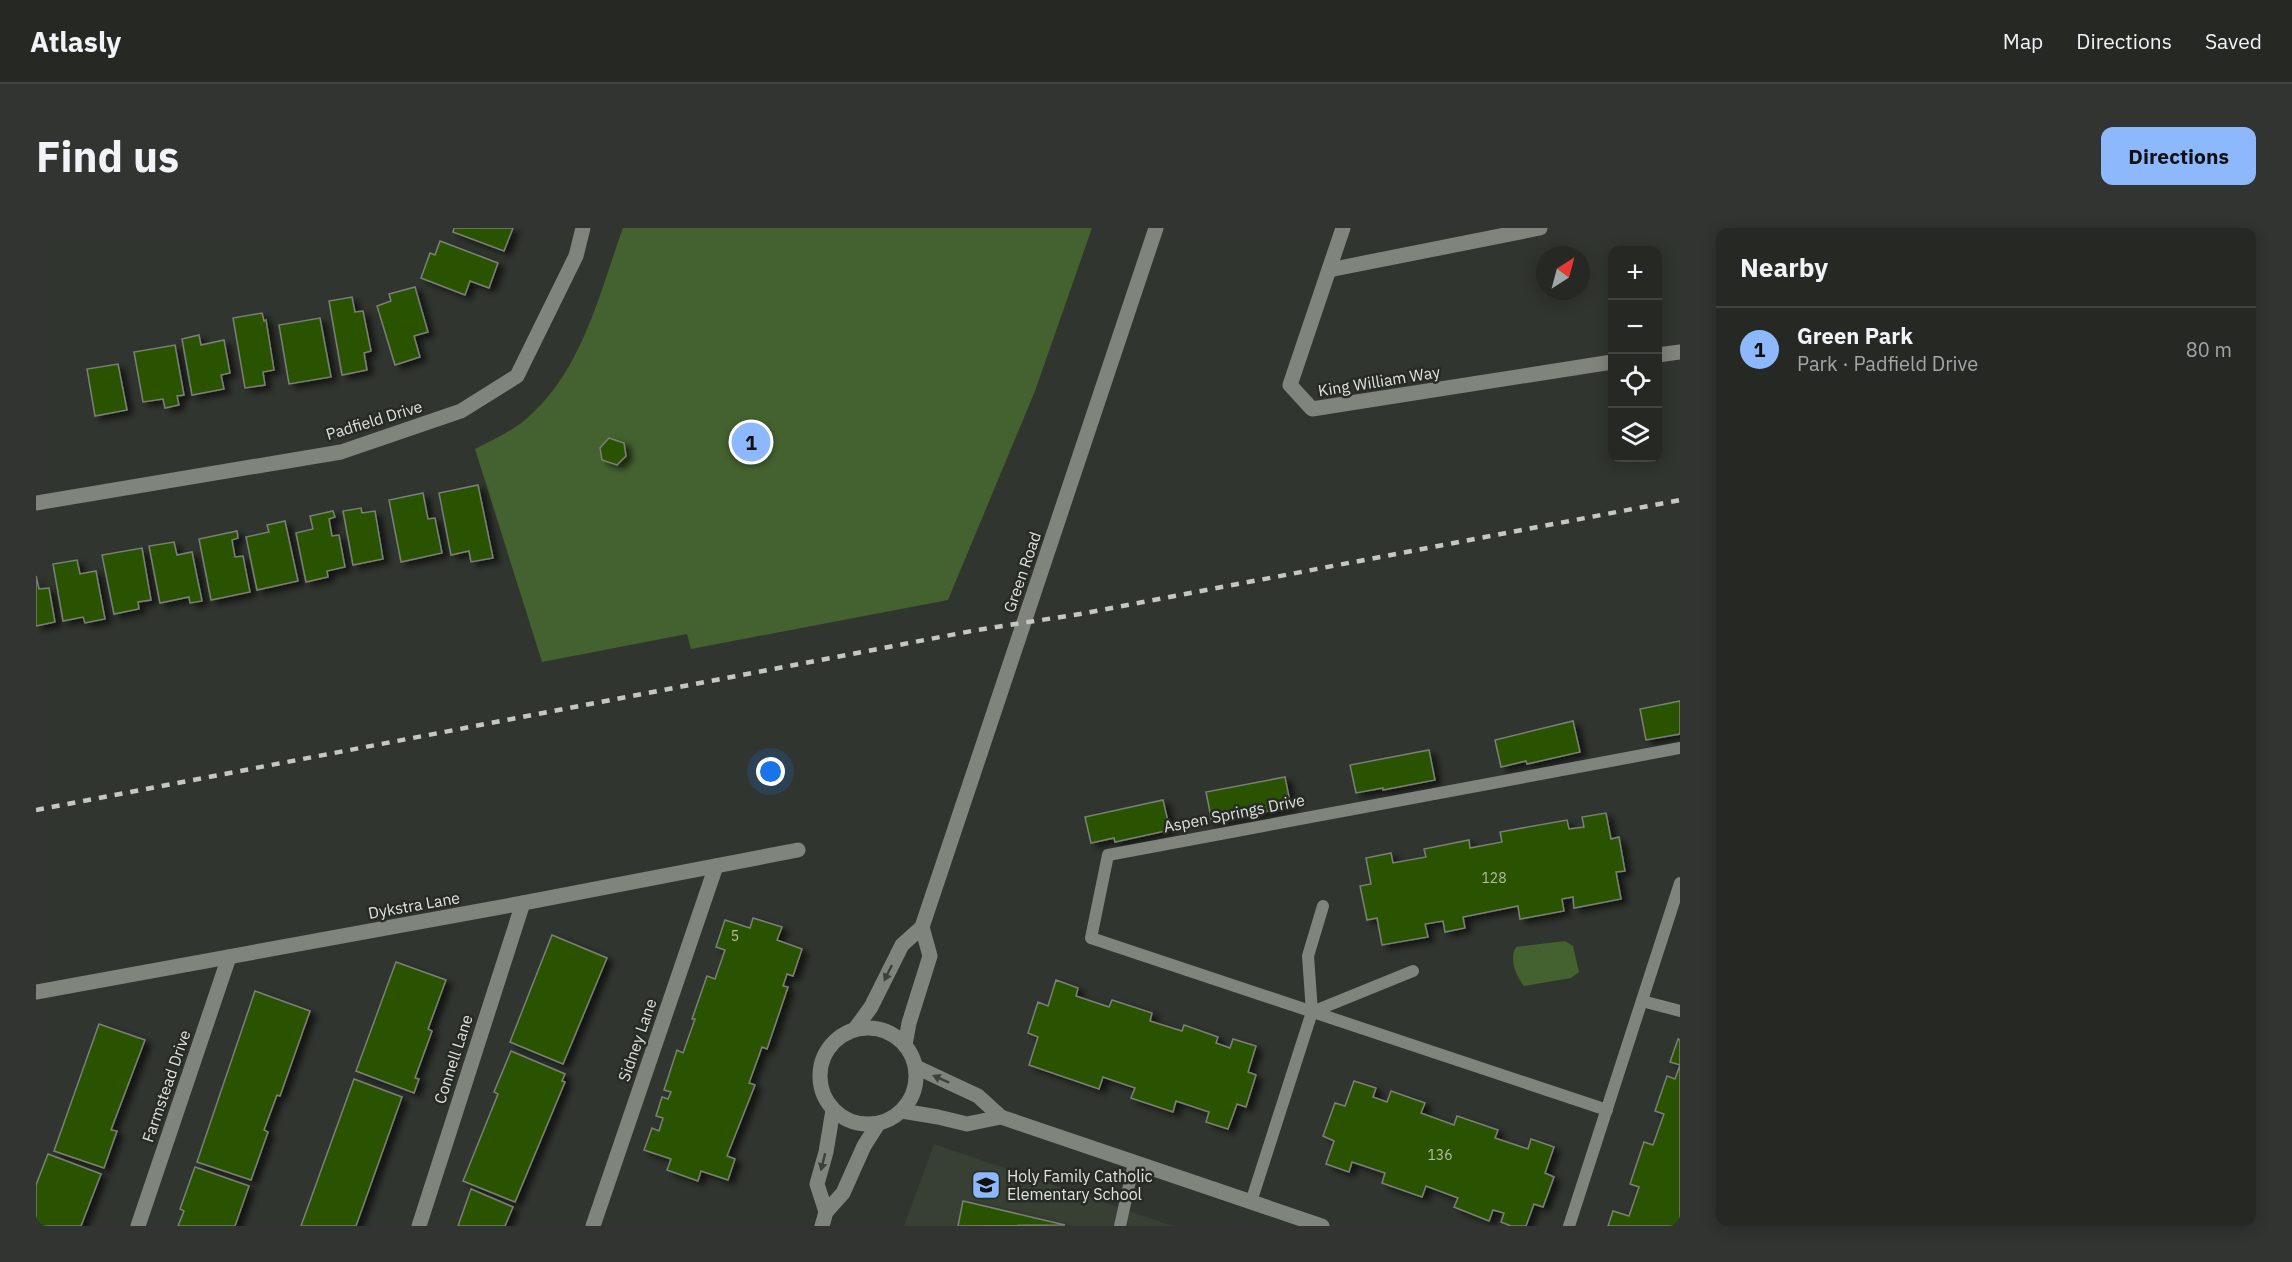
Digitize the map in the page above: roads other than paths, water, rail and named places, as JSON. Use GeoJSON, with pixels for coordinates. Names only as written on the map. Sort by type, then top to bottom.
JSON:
{"type":"FeatureCollection","features":[{"type":"Feature","properties":{"kind":"street","name":"Padfield Drive"},"geometry":{"type":"LineString","coordinates":[[36,503],[341,452],[461,411],[517,376],[576,256],[583,228]]}},
{"type":"Feature","properties":{"kind":"street","name":"Green Road"},"geometry":{"type":"LineString","coordinates":[[855,1029],[872,1007],[902,945],[922,927],[1156,228]]}},
{"type":"Feature","properties":{"kind":"street","name":"King William Way"},"geometry":{"type":"LineString","coordinates":[[1343,228],[1290,385],[1312,410],[1608,363]]}},
{"type":"Feature","properties":{"kind":"street"},"geometry":{"type":"LineString","coordinates":[[1329,270],[1540,228]]}},
{"type":"Feature","properties":{"kind":"street"},"geometry":{"type":"LineString","coordinates":[[1662,354],[1680,352]]}},
{"type":"Feature","properties":{"kind":"street","name":"Dykstra Lane"},"geometry":{"type":"LineString","coordinates":[[36,992],[798,850]]}},
{"type":"Feature","properties":{"kind":"street","name":"Sidney Lane"},"geometry":{"type":"LineString","coordinates":[[593,1226],[716,866]]}},
{"type":"Feature","properties":{"kind":"street","name":"Connell Lane"},"geometry":{"type":"LineString","coordinates":[[418,1226],[523,903]]}},
{"type":"Feature","properties":{"kind":"street"},"geometry":{"type":"LineString","coordinates":[[905,1045],[909,1023],[930,956],[922,927]]}},
{"type":"Feature","properties":{"kind":"street","name":"Farmstead Drive"},"geometry":{"type":"LineString","coordinates":[[138,1226],[229,957]]}},
{"type":"Feature","properties":{"kind":"street"},"geometry":{"type":"LineString","coordinates":[[869,1028],[882,1030],[895,1036],[905,1045],[916,1067],[916,1086],[908,1104],[902,1111],[878,1124],[858,1124],[840,1116],[833,1110],[821,1088],[819,1075],[821,1063],[834,1042],[855,1029],[869,1028]]}},
{"type":"Feature","properties":{"kind":"street"},"geometry":{"type":"LineString","coordinates":[[916,1067],[978,1096],[1001,1117],[1322,1226]]}},
{"type":"Feature","properties":{"kind":"street"},"geometry":{"type":"LineString","coordinates":[[824,1219],[817,1184],[826,1152],[833,1110]]}},
{"type":"Feature","properties":{"kind":"street"},"geometry":{"type":"LineString","coordinates":[[902,1111],[967,1124],[1001,1117]]}},
{"type":"Feature","properties":{"kind":"street"},"geometry":{"type":"LineString","coordinates":[[824,1219],[843,1193],[864,1146],[878,1124]]}},
{"type":"Feature","properties":{"kind":"lane","name":"Aspen Springs Drive"},"geometry":{"type":"LineString","coordinates":[[1607,1110],[1090,938],[1108,855],[1680,748]]}},
{"type":"Feature","properties":{"kind":"lane"},"geometry":{"type":"LineString","coordinates":[[1569,1226],[1680,883]]}},
{"type":"Feature","properties":{"kind":"lane"},"geometry":{"type":"LineString","coordinates":[[1251,1202],[1312,1011],[1308,956],[1323,906]]}},
{"type":"Feature","properties":{"kind":"lane"},"geometry":{"type":"LineString","coordinates":[[1312,1011],[1413,971]]}},
{"type":"Feature","properties":{"kind":"lane"},"geometry":{"type":"LineString","coordinates":[[1642,1000],[1680,1011]]}},
{"type":"Feature","properties":{"kind":"lane"},"geometry":{"type":"LineString","coordinates":[[1120,1226],[1134,1164]]}},
{"type":"Feature","properties":{"kind":"railway"},"geometry":{"type":"LineString","coordinates":[[36,810],[977,630],[1080,614],[1680,500]]}},
{"type":"Feature","properties":{"kind":"place","name":"Green Park"},"geometry":{"type":"Point","coordinates":[751,442]}},
{"type":"Feature","properties":{"kind":"place","name":"Holy Family Catholic Elementary School"},"geometry":{"type":"Point","coordinates":[986,1185]}}]}
